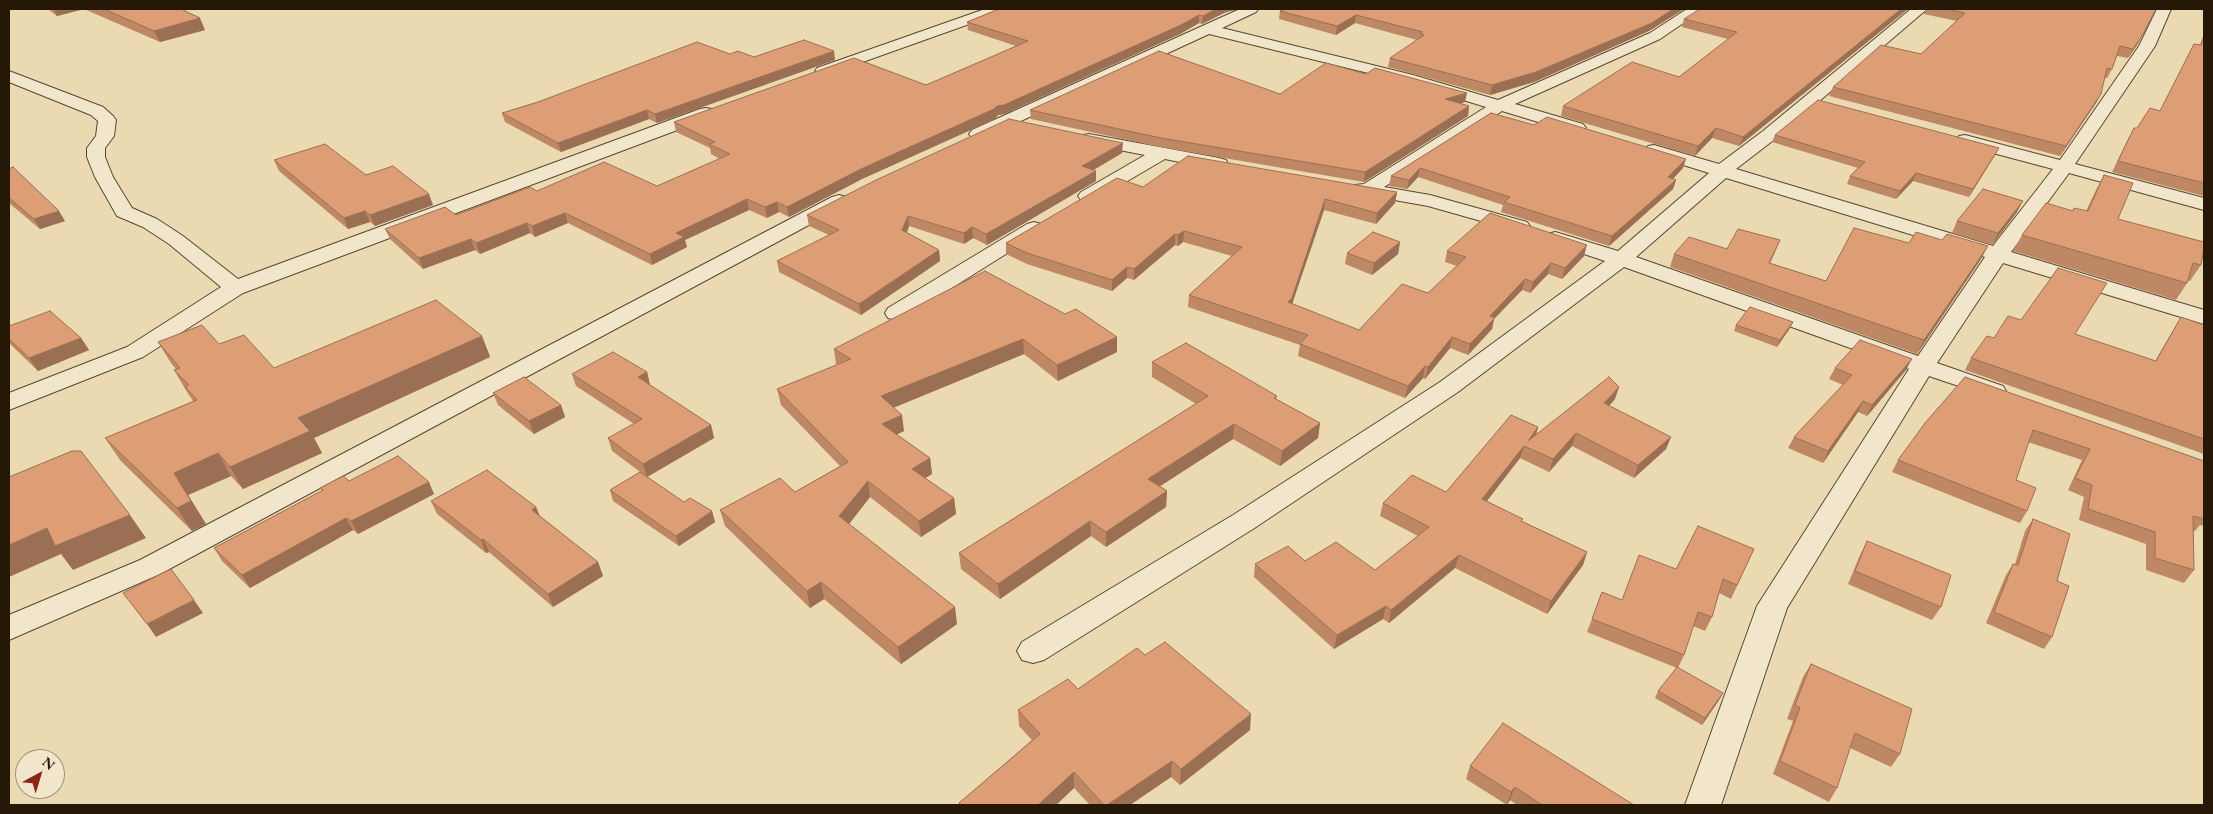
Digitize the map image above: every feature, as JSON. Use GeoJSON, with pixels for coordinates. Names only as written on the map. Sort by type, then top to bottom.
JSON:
{"type":"FeatureCollection","features":[{"type":"Feature","properties":{"kind":"street"},"geometry":{"type":"LineString","coordinates":[[807,76],[998,9]]}},
{"type":"Feature","properties":{"kind":"street"},"geometry":{"type":"LineString","coordinates":[[960,143],[1004,121],[1251,9]]}},
{"type":"Feature","properties":{"kind":"street"},"geometry":{"type":"LineString","coordinates":[[1367,190],[1500,105],[1655,36],[1697,9]]}},
{"type":"Feature","properties":{"kind":"street"},"geometry":{"type":"LineString","coordinates":[[1033,652],[1243,522],[1449,387],[1621,259],[1722,171],[1822,102],[1920,9]]}},
{"type":"Feature","properties":{"kind":"street"},"geometry":{"type":"LineString","coordinates":[[1703,805],[1772,606],[1922,366],[1998,254],[2064,167],[2146,46],[2164,9]]}},
{"type":"Feature","properties":{"kind":"street"},"geometry":{"type":"LineString","coordinates":[[1209,28],[1407,78],[1593,132]]}},
{"type":"Feature","properties":{"kind":"street"},"geometry":{"type":"LineString","coordinates":[[9,76],[97,111],[107,120],[105,136],[96,148],[96,156],[104,178],[124,212],[150,223],[176,240],[235,288]]}},
{"type":"Feature","properties":{"kind":"street"},"geometry":{"type":"LineString","coordinates":[[9,402],[135,352],[235,288],[724,106]]}},
{"type":"Feature","properties":{"kind":"street"},"geometry":{"type":"LineString","coordinates":[[1004,121],[1034,128]]}},
{"type":"Feature","properties":{"kind":"street"},"geometry":{"type":"LineString","coordinates":[[1072,136],[1242,169]]}},
{"type":"Feature","properties":{"kind":"street"},"geometry":{"type":"LineString","coordinates":[[1948,136],[2204,204]]}},
{"type":"Feature","properties":{"kind":"street"},"geometry":{"type":"LineString","coordinates":[[1639,146],[2204,317]]}},
{"type":"Feature","properties":{"kind":"street"},"geometry":{"type":"LineString","coordinates":[[896,313],[1160,154]]}},
{"type":"Feature","properties":{"kind":"street"},"geometry":{"type":"LineString","coordinates":[[1341,186],[1460,208],[1621,259],[2016,399]]}},
{"type":"Feature","properties":{"kind":"street"},"geometry":{"type":"LineString","coordinates":[[9,628],[150,567],[489,389],[750,247],[862,190]]}},
{"type":"Feature","properties":{"kind":"building"},"geometry":{"type":"Polygon","coordinates":[[[104,9],[181,9],[200,18],[154,31],[104,9]]]}},
{"type":"Feature","properties":{"kind":"building"},"geometry":{"type":"Polygon","coordinates":[[[999,9],[1216,9],[1203,16],[1199,15],[1181,25],[1004,105],[997,106],[861,169],[787,207],[777,202],[765,207],[747,199],[676,233],[684,237],[650,254],[565,213],[532,226],[527,223],[476,243],[471,239],[419,258],[385,229],[445,207],[456,215],[530,187],[537,191],[604,162],[657,186],[730,154],[709,144],[715,142],[674,122],[854,58],[926,85],[1028,41],[967,22],[999,9]]]}},
{"type":"Feature","properties":{"kind":"building"},"geometry":{"type":"Polygon","coordinates":[[[1284,9],[1673,9],[1652,23],[1536,72],[1492,85],[1390,58],[1424,35],[1420,34],[1423,32],[1356,15],[1337,26],[1280,11],[1284,9]]]}},
{"type":"Feature","properties":{"kind":"building"},"geometry":{"type":"Polygon","coordinates":[[[1700,9],[1901,9],[1743,137],[1716,128],[1698,146],[1563,106],[1632,62],[1679,77],[1737,32],[1684,19],[1700,9]]]}},
{"type":"Feature","properties":{"kind":"building"},"geometry":{"type":"Polygon","coordinates":[[[1945,9],[2156,9],[2133,49],[2120,46],[2112,69],[2107,68],[2101,94],[2066,146],[1833,87],[1881,45],[1921,54],[1965,13],[1945,9]]]}},
{"type":"Feature","properties":{"kind":"building"},"geometry":{"type":"Polygon","coordinates":[[[2204,38],[2204,183],[2118,161],[2134,128],[2137,128],[2150,108],[2160,111],[2194,44],[2201,45],[2204,38]]]}},
{"type":"Feature","properties":{"kind":"building"},"geometry":{"type":"Polygon","coordinates":[[[804,40],[834,51],[655,114],[647,110],[558,143],[502,113],[538,102],[697,42],[730,54],[738,51],[754,57],[804,40]]]}},
{"type":"Feature","properties":{"kind":"building"},"geometry":{"type":"Polygon","coordinates":[[[1159,51],[1280,94],[1326,63],[1366,74],[1375,68],[1467,93],[1445,99],[1469,106],[1365,172],[1161,138],[1030,110],[1159,51]]]}},
{"type":"Feature","properties":{"kind":"building"},"geometry":{"type":"Polygon","coordinates":[[[1818,100],[1999,148],[1973,189],[1916,173],[1900,191],[1850,176],[1865,162],[1775,135],[1818,100]]]}},
{"type":"Feature","properties":{"kind":"building"},"geometry":{"type":"Polygon","coordinates":[[[1491,113],[1534,125],[1547,117],[1686,159],[1668,177],[1676,180],[1612,236],[1504,202],[1510,197],[1420,168],[1409,180],[1391,176],[1491,113]]]}},
{"type":"Feature","properties":{"kind":"building"},"geometry":{"type":"Polygon","coordinates":[[[1009,119],[1123,143],[1082,166],[1096,171],[986,234],[972,227],[964,233],[908,216],[902,230],[939,250],[859,304],[777,261],[839,230],[807,215],[876,180],[1009,119]]]}},
{"type":"Feature","properties":{"kind":"building"},"geometry":{"type":"Polygon","coordinates":[[[325,144],[366,175],[393,166],[429,194],[370,215],[365,211],[344,218],[274,160],[325,144]]]}},
{"type":"Feature","properties":{"kind":"building"},"geometry":{"type":"Polygon","coordinates":[[[1188,156],[1397,192],[1377,213],[1325,199],[1292,298],[1288,302],[1359,330],[1402,284],[1428,293],[1466,257],[1447,251],[1490,213],[1587,245],[1565,268],[1551,263],[1533,282],[1525,279],[1490,316],[1495,318],[1470,344],[1452,337],[1428,367],[1425,366],[1408,386],[1300,344],[1308,335],[1189,295],[1242,247],[1184,231],[1178,235],[1175,234],[1134,269],[1127,267],[1112,280],[1027,253],[1006,243],[1117,178],[1143,187],[1188,156]]]}},
{"type":"Feature","properties":{"kind":"building"},"geometry":{"type":"Polygon","coordinates":[[[13,167],[59,211],[34,219],[9,198],[9,169],[13,167]]]}},
{"type":"Feature","properties":{"kind":"building"},"geometry":{"type":"Polygon","coordinates":[[[2104,175],[2133,183],[2118,219],[2204,242],[2201,265],[2193,263],[2187,283],[2022,235],[2046,203],[2073,211],[2074,208],[2088,211],[2104,175]]]}},
{"type":"Feature","properties":{"kind":"building"},"geometry":{"type":"Polygon","coordinates":[[[1983,189],[2023,201],[1998,233],[1957,221],[1983,189]]]}},
{"type":"Feature","properties":{"kind":"building"},"geometry":{"type":"Polygon","coordinates":[[[1854,228],[1909,243],[1916,232],[1942,240],[1947,234],[1988,246],[1924,340],[1674,254],[1689,237],[1727,249],[1738,229],[1780,240],[1769,263],[1826,281],[1854,228]]]}},
{"type":"Feature","properties":{"kind":"building"},"geometry":{"type":"Polygon","coordinates":[[[1373,232],[1400,242],[1374,263],[1347,253],[1373,232]]]}},
{"type":"Feature","properties":{"kind":"building"},"geometry":{"type":"Polygon","coordinates":[[[2058,268],[2107,283],[2075,334],[2156,361],[2181,317],[2204,325],[2204,439],[1971,358],[1987,336],[1994,338],[2008,316],[2021,320],[2058,268]]]}},
{"type":"Feature","properties":{"kind":"building"},"geometry":{"type":"Polygon","coordinates":[[[985,271],[1065,314],[1076,309],[1117,337],[1057,365],[1023,339],[881,396],[902,415],[882,424],[930,458],[912,469],[954,498],[919,521],[868,481],[839,516],[955,607],[898,647],[821,582],[807,591],[720,510],[780,478],[795,492],[848,462],[777,389],[851,359],[834,349],[985,271]]]}},
{"type":"Feature","properties":{"kind":"building"},"geometry":{"type":"Polygon","coordinates":[[[436,300],[482,336],[298,418],[310,431],[230,467],[218,453],[174,473],[191,501],[177,508],[105,438],[197,400],[185,387],[189,385],[174,370],[180,368],[158,342],[202,325],[219,344],[244,335],[274,368],[436,300]]]}},
{"type":"Feature","properties":{"kind":"building"},"geometry":{"type":"Polygon","coordinates":[[[1750,307],[1793,322],[1780,340],[1736,325],[1750,307]]]}},
{"type":"Feature","properties":{"kind":"building"},"geometry":{"type":"Polygon","coordinates":[[[50,311],[81,338],[29,358],[9,339],[9,326],[50,311]]]}},
{"type":"Feature","properties":{"kind":"building"},"geometry":{"type":"Polygon","coordinates":[[[1860,340],[1912,359],[1872,405],[1863,401],[1828,451],[1794,437],[1852,375],[1835,368],[1860,340]]]}},
{"type":"Feature","properties":{"kind":"building"},"geometry":{"type":"Polygon","coordinates":[[[1186,343],[1277,396],[1274,398],[1320,423],[1282,451],[1234,424],[1148,479],[1167,491],[1106,532],[1090,521],[998,584],[959,553],[1208,396],[1152,362],[1186,343]]]}},
{"type":"Feature","properties":{"kind":"building"},"geometry":{"type":"Polygon","coordinates":[[[613,352],[647,372],[638,377],[711,425],[643,464],[608,438],[642,419],[572,374],[613,352]]]}},
{"type":"Feature","properties":{"kind":"building"},"geometry":{"type":"Polygon","coordinates":[[[524,377],[561,405],[529,421],[493,393],[524,377]]]}},
{"type":"Feature","properties":{"kind":"building"},"geometry":{"type":"Polygon","coordinates":[[[1609,377],[1619,387],[1604,403],[1671,437],[1638,465],[1576,433],[1553,459],[1524,446],[1482,499],[1523,519],[1521,521],[1587,552],[1551,601],[1459,555],[1391,610],[1386,606],[1337,635],[1255,564],[1288,546],[1305,561],[1336,542],[1375,570],[1429,527],[1383,503],[1412,475],[1446,492],[1511,415],[1538,427],[1528,441],[1609,377]]]}},
{"type":"Feature","properties":{"kind":"building"},"geometry":{"type":"Polygon","coordinates":[[[1965,377],[2204,461],[2204,519],[2193,516],[2194,570],[2155,558],[2155,532],[2088,509],[2092,485],[2075,478],[2090,449],[2033,430],[2016,480],[2036,488],[2027,511],[1898,460],[1925,423],[1965,377]]]}},
{"type":"Feature","properties":{"kind":"building"},"geometry":{"type":"Polygon","coordinates":[[[72,451],[81,451],[130,515],[55,546],[47,528],[9,545],[9,477],[72,451]]]}},
{"type":"Feature","properties":{"kind":"building"},"geometry":{"type":"Polygon","coordinates":[[[398,456],[429,482],[351,521],[346,518],[242,575],[214,548],[323,490],[320,488],[343,476],[349,481],[398,456]]]}},
{"type":"Feature","properties":{"kind":"building"},"geometry":{"type":"Polygon","coordinates":[[[487,470],[536,507],[532,510],[598,562],[548,594],[483,539],[481,540],[431,501],[487,470]]]}},
{"type":"Feature","properties":{"kind":"building"},"geometry":{"type":"Polygon","coordinates":[[[640,472],[684,502],[690,498],[712,511],[676,536],[610,490],[640,472]]]}},
{"type":"Feature","properties":{"kind":"building"},"geometry":{"type":"Polygon","coordinates":[[[2033,519],[2070,534],[2057,581],[2069,586],[2052,637],[1994,612],[2013,564],[2018,565],[2033,519]]]}},
{"type":"Feature","properties":{"kind":"building"},"geometry":{"type":"Polygon","coordinates":[[[1698,526],[1754,549],[1737,585],[1723,579],[1712,617],[1698,612],[1684,655],[1592,619],[1602,592],[1622,600],[1639,555],[1676,569],[1698,526]]]}},
{"type":"Feature","properties":{"kind":"building"},"geometry":{"type":"Polygon","coordinates":[[[1867,541],[1951,575],[1941,607],[1855,571],[1867,541]]]}},
{"type":"Feature","properties":{"kind":"building"},"geometry":{"type":"Polygon","coordinates":[[[171,569],[194,600],[147,624],[123,593],[171,569]]]}},
{"type":"Feature","properties":{"kind":"building"},"geometry":{"type":"Polygon","coordinates":[[[1165,642],[1251,714],[1181,769],[1172,761],[1107,805],[1104,805],[1074,772],[1038,805],[961,805],[959,803],[1040,734],[1018,710],[1068,679],[1078,689],[1137,648],[1145,655],[1165,642]]]}},
{"type":"Feature","properties":{"kind":"building"},"geometry":{"type":"Polygon","coordinates":[[[1811,664],[1912,709],[1900,754],[1855,733],[1837,788],[1780,761],[1800,708],[1795,705],[1811,664]]]}},
{"type":"Feature","properties":{"kind":"building"},"geometry":{"type":"Polygon","coordinates":[[[1677,667],[1723,693],[1705,718],[1658,691],[1677,667]]]}},
{"type":"Feature","properties":{"kind":"building"},"geometry":{"type":"Polygon","coordinates":[[[1503,723],[1634,805],[1542,805],[1515,787],[1511,792],[1470,766],[1503,723]]]}}]}
